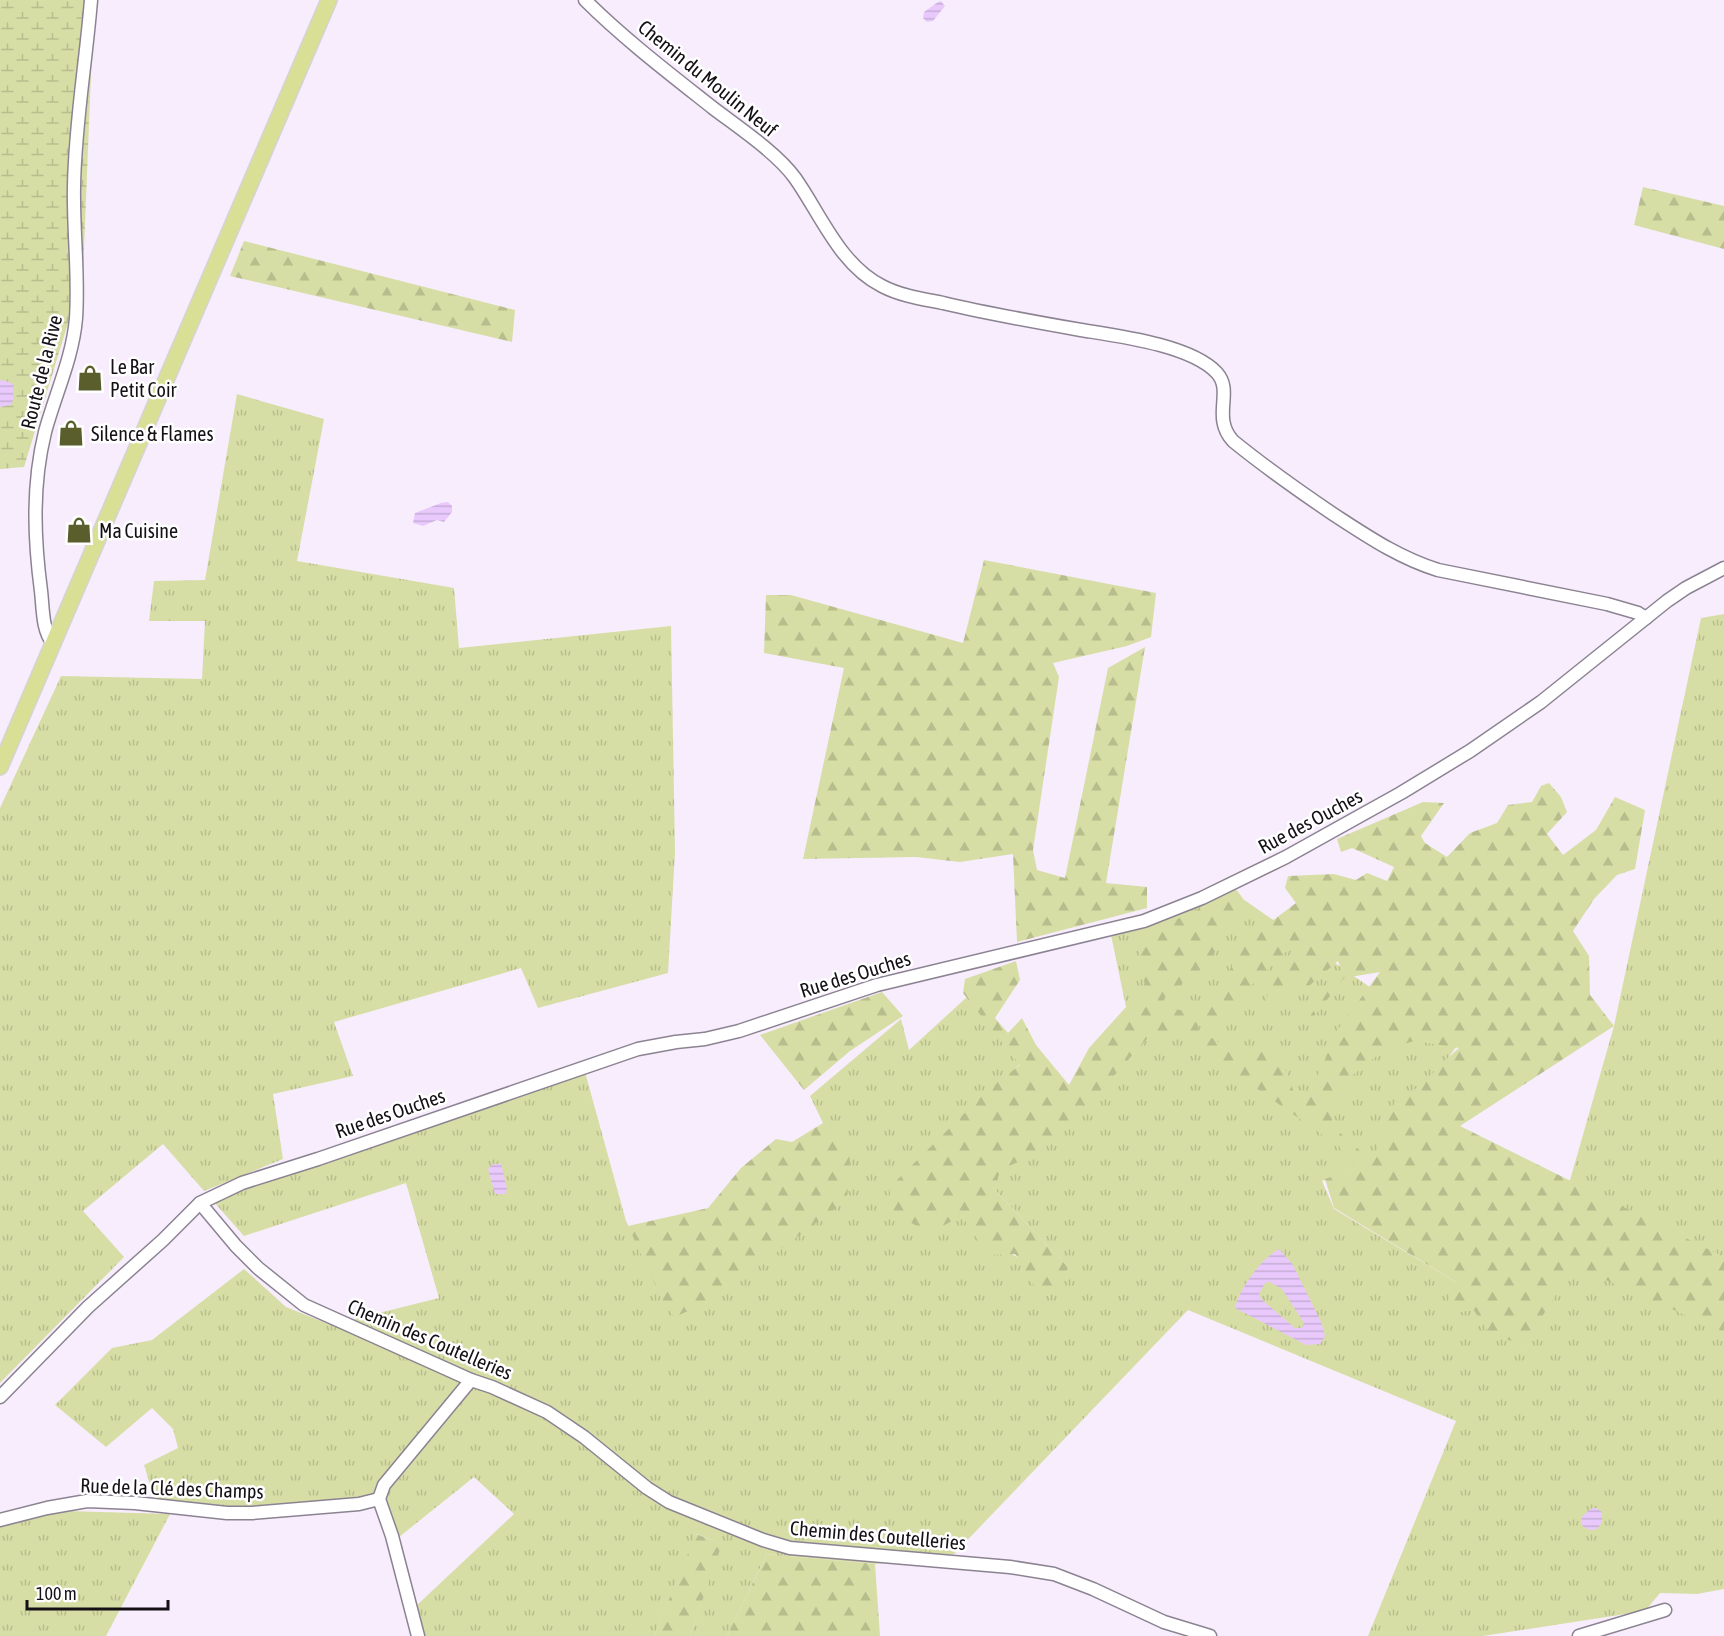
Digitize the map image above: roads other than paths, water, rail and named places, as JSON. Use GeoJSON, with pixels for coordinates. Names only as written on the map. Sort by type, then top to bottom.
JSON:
{"type":"FeatureCollection","features":[{"type":"Feature","properties":{"kind":"main road"},"geometry":{"type":"LineString","coordinates":[[0,767],[329,0]]}},
{"type":"Feature","properties":{"kind":"street","name":"Route de la Rive"},"geometry":{"type":"LineString","coordinates":[[53,643],[49,639],[46,628],[35,542],[38,463],[74,336],[77,274],[73,225],[74,183],[91,0]]}},
{"type":"Feature","properties":{"kind":"street","name":"Chemin du Moulin Neuf"},"geometry":{"type":"LineString","coordinates":[[585,0],[639,48],[780,162],[794,176],[836,243],[856,267],[881,286],[905,295],[962,308],[1140,340],[1194,358],[1209,366],[1220,377],[1224,388],[1222,420],[1227,434],[1233,441],[1317,503],[1384,547],[1412,561],[1438,570],[1607,604],[1638,613],[1646,618]]}},
{"type":"Feature","properties":{"kind":"street","name":"Rue des Ouches"},"geometry":{"type":"LineString","coordinates":[[0,1397],[88,1307],[163,1240],[200,1203],[242,1183],[638,1049],[705,1039],[739,1031],[877,985],[1144,921],[1192,902],[1287,857],[1470,751],[1541,702],[1686,588],[1724,568]]}},
{"type":"Feature","properties":{"kind":"street","name":"Chemin des Coutelleries"},"geometry":{"type":"LineString","coordinates":[[200,1203],[258,1268],[304,1305],[471,1380],[533,1404],[584,1437],[647,1488],[669,1502],[763,1540],[790,1548],[1010,1567],[1054,1574],[1093,1588],[1164,1622],[1210,1636]]}},
{"type":"Feature","properties":{"kind":"street"},"geometry":{"type":"LineString","coordinates":[[418,1636],[392,1536],[379,1499],[384,1485],[471,1380]]}},
{"type":"Feature","properties":{"kind":"street","name":"Rue de la Clé des Champs"},"geometry":{"type":"LineString","coordinates":[[0,1520],[87,1501],[135,1503],[227,1513],[252,1513],[359,1504],[379,1499]]}},
{"type":"Feature","properties":{"kind":"street"},"geometry":{"type":"LineString","coordinates":[[1579,1636],[1665,1610]]}},
{"type":"Feature","properties":{"kind":"place","name":"Le Bar Petit Coir"},"geometry":{"type":"Point","coordinates":[90,378]}},
{"type":"Feature","properties":{"kind":"place","name":"Silence & Flames"},"geometry":{"type":"Point","coordinates":[71,433]}},
{"type":"Feature","properties":{"kind":"place","name":"Ma Cuisine"},"geometry":{"type":"Point","coordinates":[79,530]}}]}
